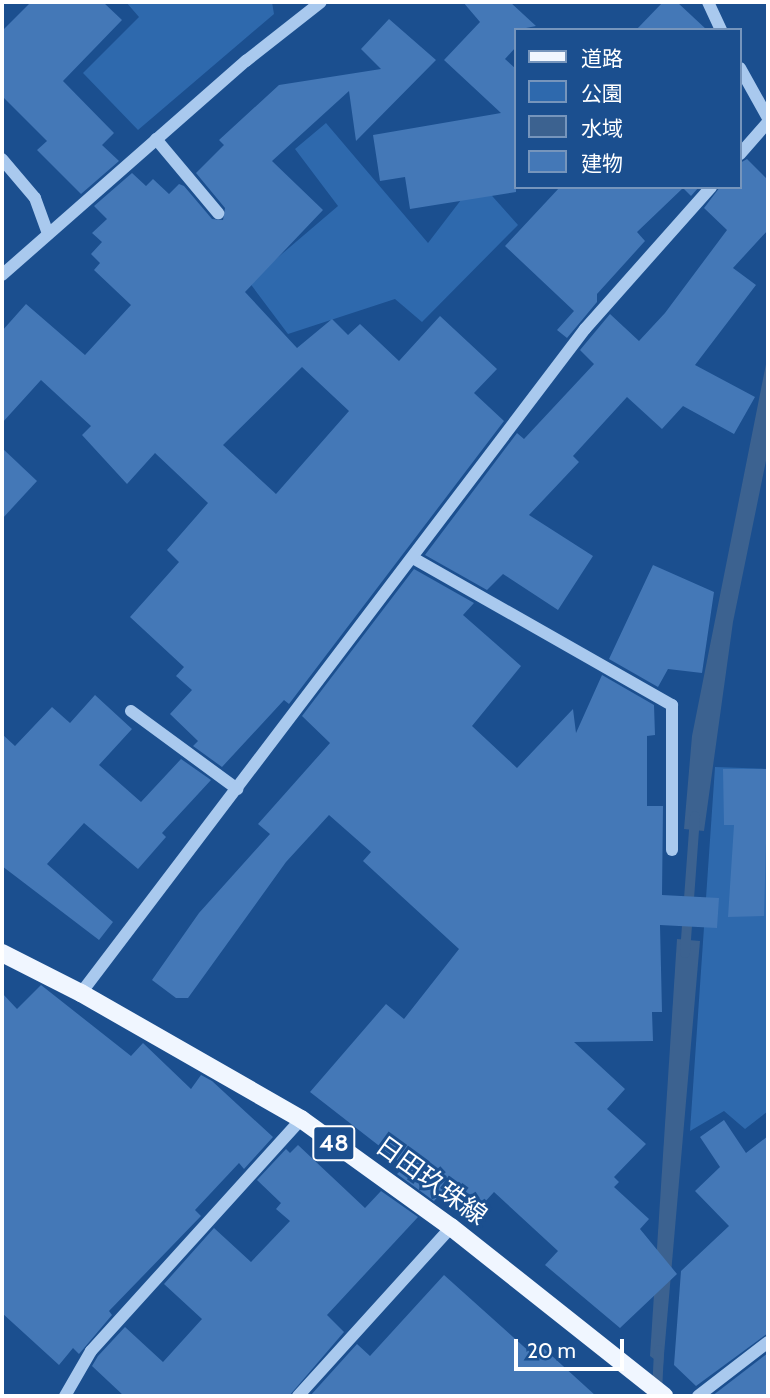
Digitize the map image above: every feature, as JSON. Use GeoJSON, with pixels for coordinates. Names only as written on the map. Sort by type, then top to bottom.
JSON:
{"type":"FeatureCollection","features":[{"type":"Feature","properties":{"kind":"main road","name":"日田玖珠線"},"geometry":{"type":"LineString","coordinates":[[2,953],[81,993],[301,1119],[451,1227],[664,1396]]}},
{"type":"Feature","properties":{"kind":"street"},"geometry":{"type":"LineString","coordinates":[[2,275],[156,139],[321,2]]}},
{"type":"Feature","properties":{"kind":"street"},"geometry":{"type":"LineString","coordinates":[[708,2],[720,28]]}},
{"type":"Feature","properties":{"kind":"street"},"geometry":{"type":"LineString","coordinates":[[742,72],[768,120],[742,152]]}},
{"type":"Feature","properties":{"kind":"street"},"geometry":{"type":"LineString","coordinates":[[156,139],[218,213]]}},
{"type":"Feature","properties":{"kind":"street"},"geometry":{"type":"LineString","coordinates":[[2,159],[35,198],[48,234]]}},
{"type":"Feature","properties":{"kind":"street"},"geometry":{"type":"LineString","coordinates":[[81,993],[585,329],[709,189]]}},
{"type":"Feature","properties":{"kind":"street"},"geometry":{"type":"LineString","coordinates":[[413,558],[672,705],[672,850]]}},
{"type":"Feature","properties":{"kind":"street"},"geometry":{"type":"LineString","coordinates":[[131,711],[237,789]]}},
{"type":"Feature","properties":{"kind":"street"},"geometry":{"type":"LineString","coordinates":[[65,1396],[91,1351],[301,1119]]}},
{"type":"Feature","properties":{"kind":"street"},"geometry":{"type":"LineString","coordinates":[[298,1396],[451,1227]]}},
{"type":"Feature","properties":{"kind":"street"},"geometry":{"type":"LineString","coordinates":[[698,1396],[768,1342]]}},
{"type":"Feature","properties":{"kind":"green space"},"geometry":{"type":"Polygon","coordinates":[[[126,2],[272,2],[274,14],[138,130],[83,73],[139,17],[126,2]]]}},
{"type":"Feature","properties":{"kind":"green space"},"geometry":{"type":"Polygon","coordinates":[[[326,123],[428,243],[477,179],[518,225],[422,322],[395,299],[288,334],[249,282],[338,206],[295,149],[326,123]]]}},
{"type":"Feature","properties":{"kind":"green space"},"geometry":{"type":"Polygon","coordinates":[[[715,767],[768,769],[768,1111],[745,1129],[724,1111],[690,1131],[715,767]]]}},
{"type":"Feature","properties":{"kind":"water"},"geometry":{"type":"Polygon","coordinates":[[[768,354],[768,451],[733,622],[704,831],[684,829],[692,736],[768,354]]]}},
{"type":"Feature","properties":{"kind":"water"},"geometry":{"type":"Polygon","coordinates":[[[677,939],[700,941],[663,1366],[650,1356],[677,939]]]}},
{"type":"Feature","properties":{"kind":"building"},"geometry":{"type":"Polygon","coordinates":[[[31,2],[103,2],[122,20],[63,81],[114,133],[102,145],[119,161],[81,194],[37,150],[47,141],[2,96],[2,31],[31,2]]]}},
{"type":"Feature","properties":{"kind":"building"},"geometry":{"type":"Polygon","coordinates":[[[463,2],[510,2],[536,26],[514,28],[514,49],[505,59],[514,67],[516,192],[410,209],[405,177],[380,181],[373,135],[501,113],[444,60],[480,22],[463,2]]]}},
{"type":"Feature","properties":{"kind":"building"},"geometry":{"type":"Polygon","coordinates":[[[663,2],[677,2],[705,28],[638,28],[663,2]]]}},
{"type":"Feature","properties":{"kind":"building"},"geometry":{"type":"Polygon","coordinates":[[[389,19],[436,60],[356,141],[349,91],[272,161],[323,210],[245,292],[297,348],[332,319],[348,335],[360,324],[399,361],[440,316],[497,369],[474,393],[504,421],[289,704],[284,700],[222,767],[193,746],[198,741],[170,714],[192,690],[176,676],[184,667],[130,617],[179,562],[167,550],[208,503],[155,453],[127,484],[82,435],[91,426],[41,380],[2,423],[2,331],[26,304],[85,355],[131,305],[94,270],[100,263],[91,254],[102,242],[92,233],[107,219],[94,206],[132,173],[146,186],[153,179],[169,194],[179,184],[184,186],[212,219],[223,220],[225,208],[196,173],[224,145],[219,140],[279,85],[381,69],[361,49],[389,19]],[[302,367],[223,445],[276,494],[349,411],[302,367]]]}},
{"type":"Feature","properties":{"kind":"building"},"geometry":{"type":"Polygon","coordinates":[[[747,159],[768,180],[768,230],[733,268],[756,285],[695,365],[755,397],[734,434],[683,406],[662,429],[627,397],[573,456],[579,462],[529,515],[593,556],[558,610],[503,574],[487,590],[425,555],[517,433],[524,439],[594,364],[580,350],[610,314],[639,341],[665,313],[727,230],[704,208],[718,189],[742,189],[742,162],[747,159]]]}},
{"type":"Feature","properties":{"kind":"building"},"geometry":{"type":"Polygon","coordinates":[[[558,189],[682,189],[637,232],[645,241],[597,294],[597,302],[567,338],[557,330],[574,311],[505,246],[558,189]]]}},
{"type":"Feature","properties":{"kind":"building"},"geometry":{"type":"Polygon","coordinates":[[[684,189],[697,189],[691,196],[684,189]]]}},
{"type":"Feature","properties":{"kind":"building"},"geometry":{"type":"Polygon","coordinates":[[[2,448],[37,481],[2,519],[2,448]]]}},
{"type":"Feature","properties":{"kind":"building"},"geometry":{"type":"Polygon","coordinates":[[[653,565],[714,592],[702,673],[668,669],[658,687],[609,659],[653,565]]]}},
{"type":"Feature","properties":{"kind":"building"},"geometry":{"type":"Polygon","coordinates":[[[414,569],[474,603],[463,615],[521,666],[472,726],[517,768],[573,709],[576,733],[602,675],[654,705],[655,735],[647,736],[647,806],[663,806],[662,895],[719,898],[717,928],[660,925],[662,1012],[652,1012],[653,1041],[574,1042],[625,1089],[607,1109],[646,1144],[614,1177],[619,1182],[614,1187],[649,1219],[640,1229],[677,1274],[620,1328],[545,1265],[558,1251],[494,1192],[471,1217],[443,1191],[434,1201],[397,1174],[405,1166],[310,1092],[386,1004],[404,1019],[459,949],[363,861],[371,852],[329,815],[286,862],[188,998],[176,998],[152,980],[199,913],[270,834],[258,824],[330,743],[302,716],[414,569]]]}},
{"type":"Feature","properties":{"kind":"building"},"geometry":{"type":"Polygon","coordinates":[[[95,695],[132,729],[99,765],[141,802],[181,759],[211,780],[162,833],[166,837],[138,869],[84,823],[47,864],[113,922],[99,940],[2,866],[2,734],[15,746],[52,707],[70,723],[95,695]]]}},
{"type":"Feature","properties":{"kind":"building"},"geometry":{"type":"Polygon","coordinates":[[[723,769],[768,769],[764,916],[728,917],[734,825],[724,825],[723,769]]]}},
{"type":"Feature","properties":{"kind":"building"},"geometry":{"type":"Polygon","coordinates":[[[41,985],[131,1056],[143,1043],[191,1089],[201,1075],[212,1081],[273,1137],[244,1169],[239,1163],[195,1210],[201,1216],[109,1311],[112,1315],[79,1354],[73,1348],[59,1365],[2,1313],[2,993],[17,1009],[41,985]]]}},
{"type":"Feature","properties":{"kind":"building"},"geometry":{"type":"Polygon","coordinates":[[[724,1120],[746,1153],[768,1136],[768,1333],[696,1386],[674,1365],[681,1271],[729,1226],[695,1191],[720,1167],[700,1137],[724,1120]]]}},
{"type":"Feature","properties":{"kind":"building"},"geometry":{"type":"Polygon","coordinates":[[[298,1145],[365,1208],[381,1191],[418,1217],[327,1315],[344,1332],[289,1396],[124,1396],[92,1366],[98,1356],[125,1327],[163,1362],[202,1319],[164,1284],[214,1228],[251,1262],[290,1221],[276,1209],[281,1203],[257,1180],[286,1149],[290,1153],[298,1145]]]}},
{"type":"Feature","properties":{"kind":"building"},"geometry":{"type":"Polygon","coordinates":[[[444,1275],[532,1354],[540,1345],[596,1396],[310,1396],[357,1344],[370,1356],[444,1275]]]}},
{"type":"Feature","properties":{"kind":"building"},"geometry":{"type":"Polygon","coordinates":[[[768,1353],[768,1396],[712,1396],[768,1353]]]}},
{"type":"Feature","properties":{"kind":"waterway"},"geometry":{"type":"LineString","coordinates":[[685,953],[695,816]]}},
{"type":"Feature","properties":{"kind":"waterway"},"geometry":{"type":"LineString","coordinates":[[657,1393],[659,1350]]}}]}
